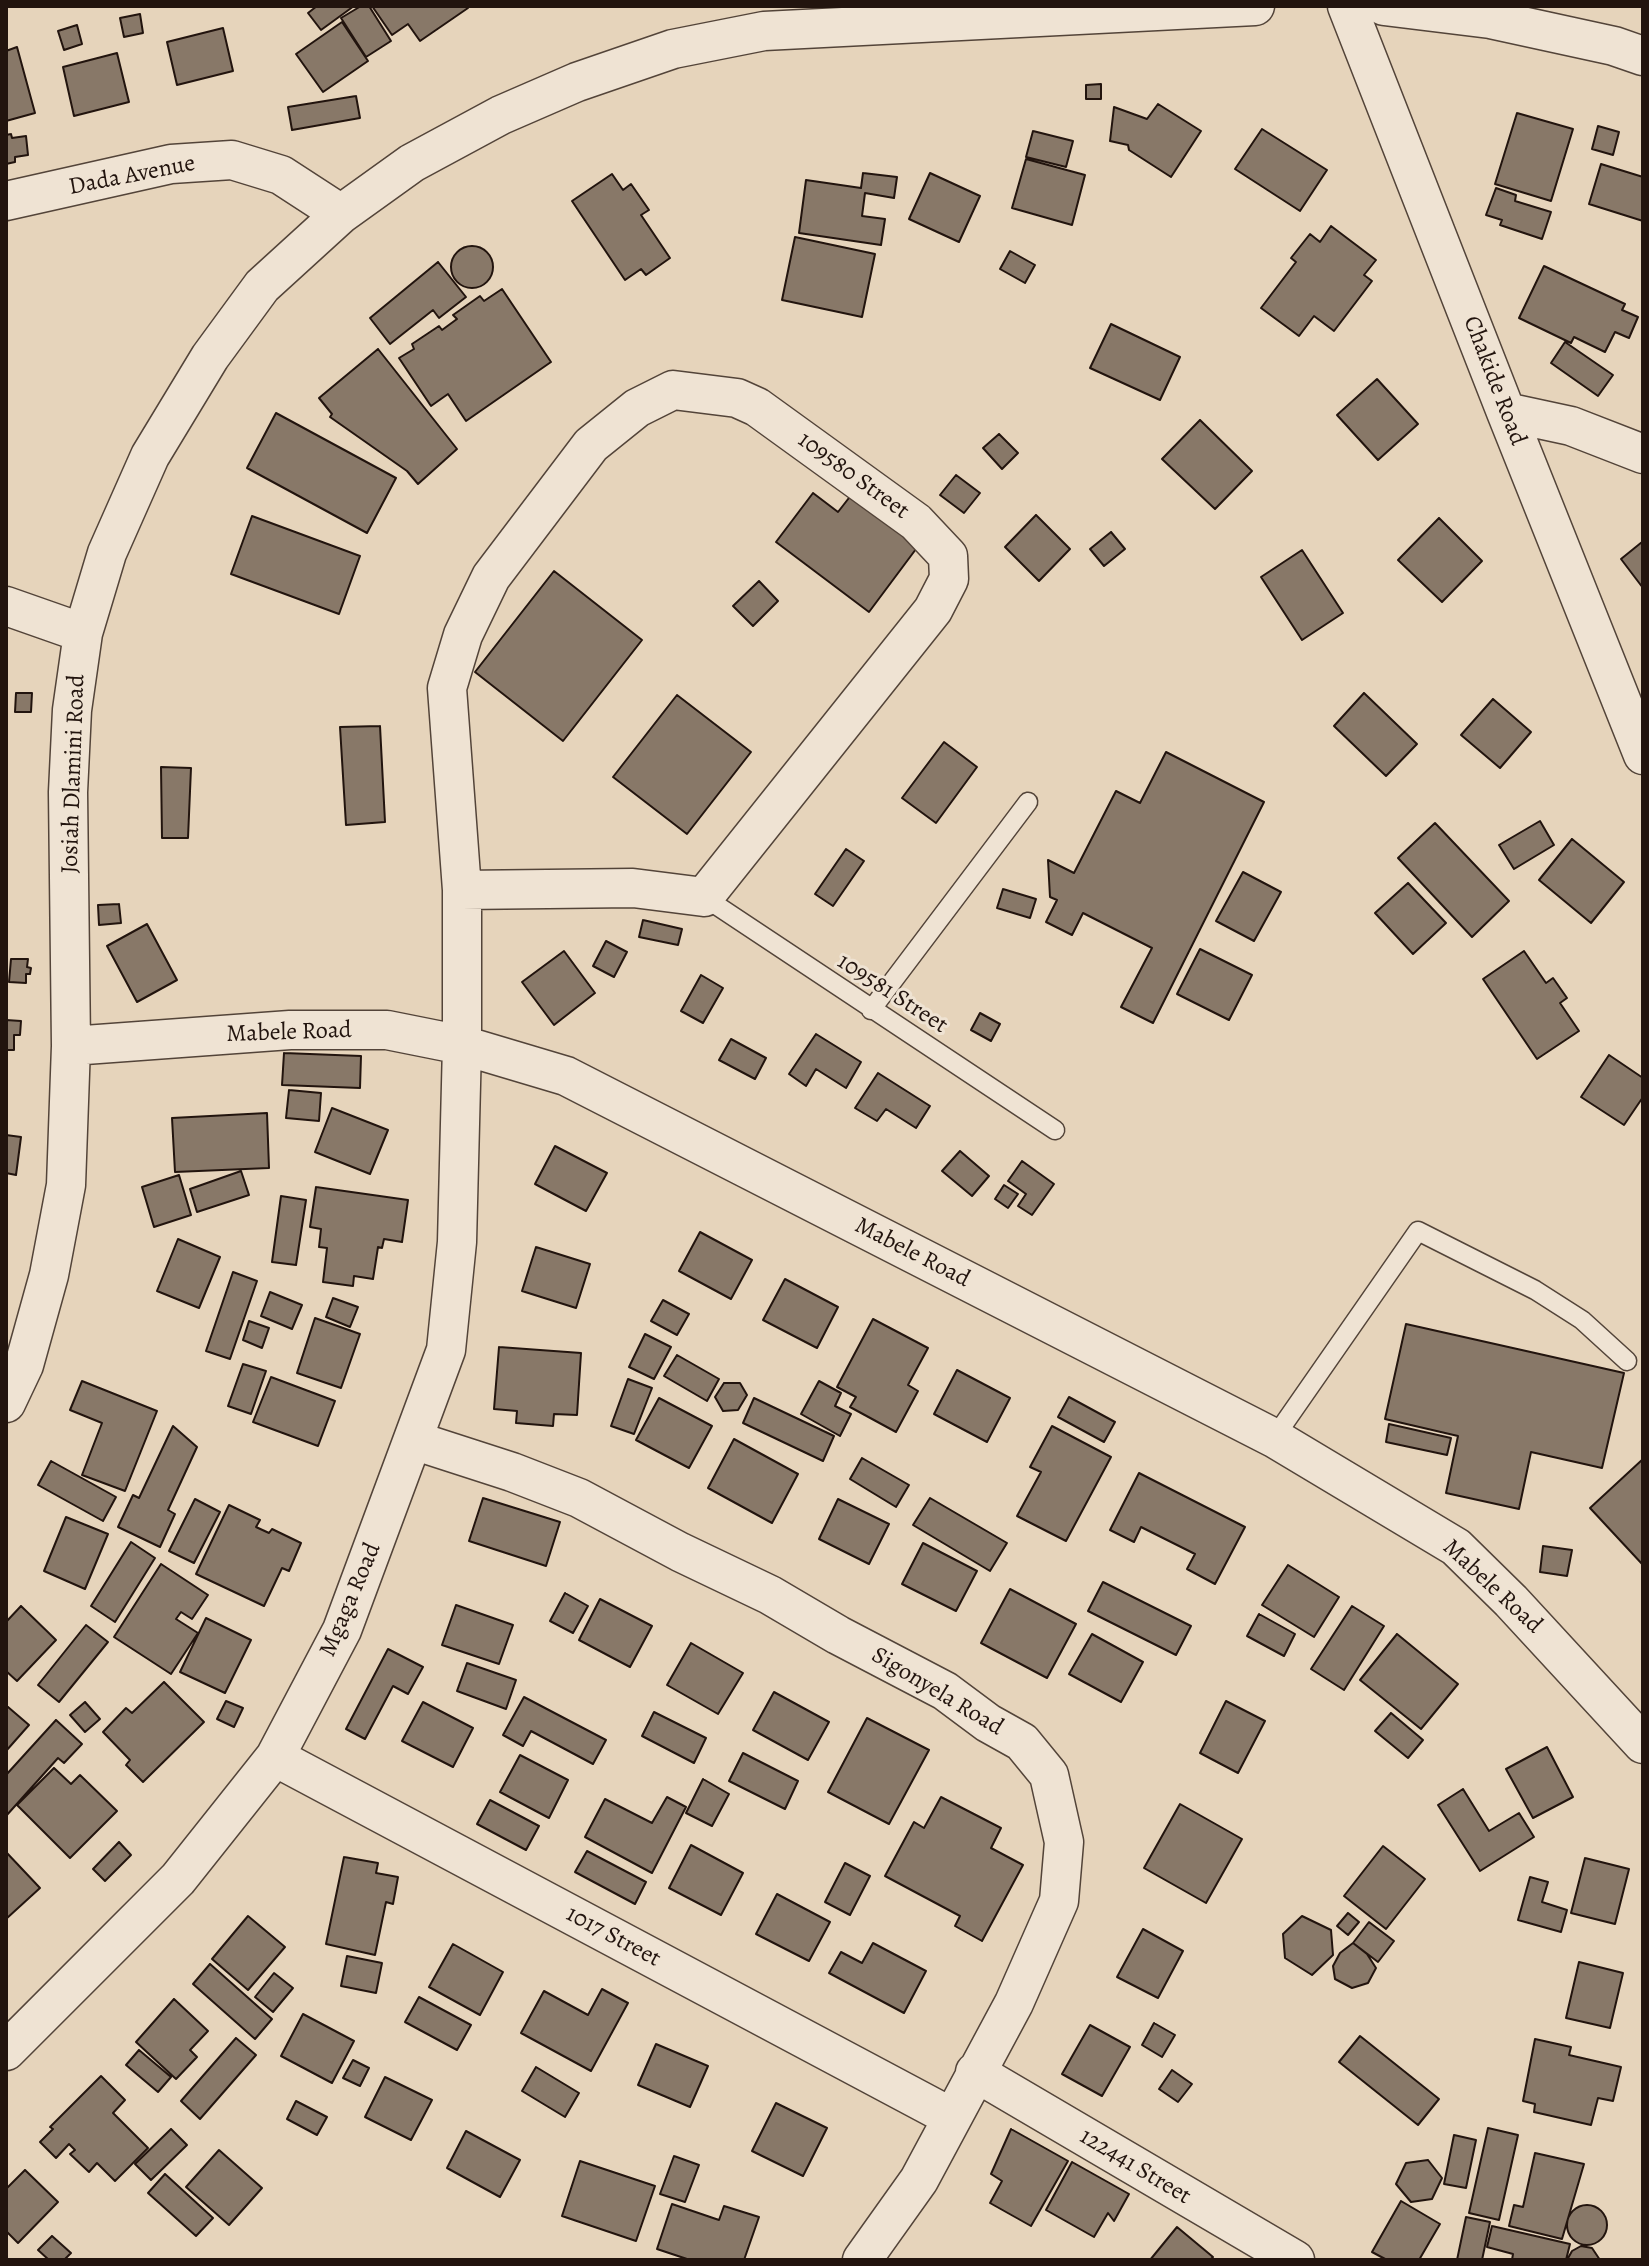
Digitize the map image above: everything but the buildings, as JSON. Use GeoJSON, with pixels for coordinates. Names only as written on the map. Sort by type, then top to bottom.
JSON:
{"type":"FeatureCollection","features":[{"type":"Feature","properties":{"kind":"street","name":"Josiah Dlamini Road"},"geometry":{"type":"LineString","coordinates":[[6,1403],[24,1365],[49,1275],[66,1185],[71,1046],[68,792],[72,710],[83,633],[107,553],[150,456],[210,357],[262,286],[341,214],[412,163],[501,115],[577,82],[757,18],[1255,6]]}},
{"type":"Feature","properties":{"kind":"street","name":"Chakide Road"},"geometry":{"type":"LineString","coordinates":[[1347,6],[1643,755]]}},
{"type":"Feature","properties":{"kind":"street"},"geometry":{"type":"LineString","coordinates":[[1384,6],[1490,19],[1614,46],[1643,56]]}},
{"type":"Feature","properties":{"kind":"street","name":"Dada Avenue"},"geometry":{"type":"LineString","coordinates":[[6,201],[171,164],[232,160],[281,175],[341,214]]}},
{"type":"Feature","properties":{"kind":"street","name":"109580 Street"},"geometry":{"type":"LineString","coordinates":[[462,1045],[462,890],[447,688],[463,635],[491,577],[591,445],[637,408],[673,390],[737,398],[757,407],[916,522],[948,556],[949,567],[949,579],[933,610],[704,897]]}},
{"type":"Feature","properties":{"kind":"street"},"geometry":{"type":"LineString","coordinates":[[1506,412],[1571,426],[1643,454]]}},
{"type":"Feature","properties":{"kind":"street"},"geometry":{"type":"LineString","coordinates":[[6,606],[83,633]]}},
{"type":"Feature","properties":{"kind":"street"},"geometry":{"type":"LineString","coordinates":[[462,890],[633,888],[704,897]]}},
{"type":"Feature","properties":{"kind":"street","name":"Mabele Road"},"geometry":{"type":"LineString","coordinates":[[71,1046],[290,1030],[387,1030],[462,1045],[566,1076],[1274,1438],[1456,1547],[1511,1601],[1643,1744]]}},
{"type":"Feature","properties":{"kind":"street","name":"Mgaga Road"},"geometry":{"type":"LineString","coordinates":[[6,2051],[178,1879],[275,1757],[342,1630],[446,1350],[457,1242],[462,1045]]}},
{"type":"Feature","properties":{"kind":"street","name":"Sigonyela Road"},"geometry":{"type":"LineString","coordinates":[[413,1440],[512,1472],[579,1498],[680,1552],[770,1595],[945,1691],[988,1723],[1022,1742],[1049,1775],[1064,1842],[1059,1901],[1014,2003],[919,2180],[862,2260]]}},
{"type":"Feature","properties":{"kind":"street","name":"1017 Street"},"geometry":{"type":"LineString","coordinates":[[275,1757],[951,2117]]}},
{"type":"Feature","properties":{"kind":"street","name":"122441 Street"},"geometry":{"type":"LineString","coordinates":[[975,2072],[1295,2260]]}},
{"type":"Feature","properties":{"kind":"lane"},"geometry":{"type":"LineString","coordinates":[[871,1010],[1028,802]]}},
{"type":"Feature","properties":{"kind":"lane","name":"109581 Street"},"geometry":{"type":"LineString","coordinates":[[704,897],[1055,1130]]}},
{"type":"Feature","properties":{"kind":"lane"},"geometry":{"type":"LineString","coordinates":[[1274,1438],[1418,1231],[1535,1290],[1582,1320],[1627,1361]]}}]}
